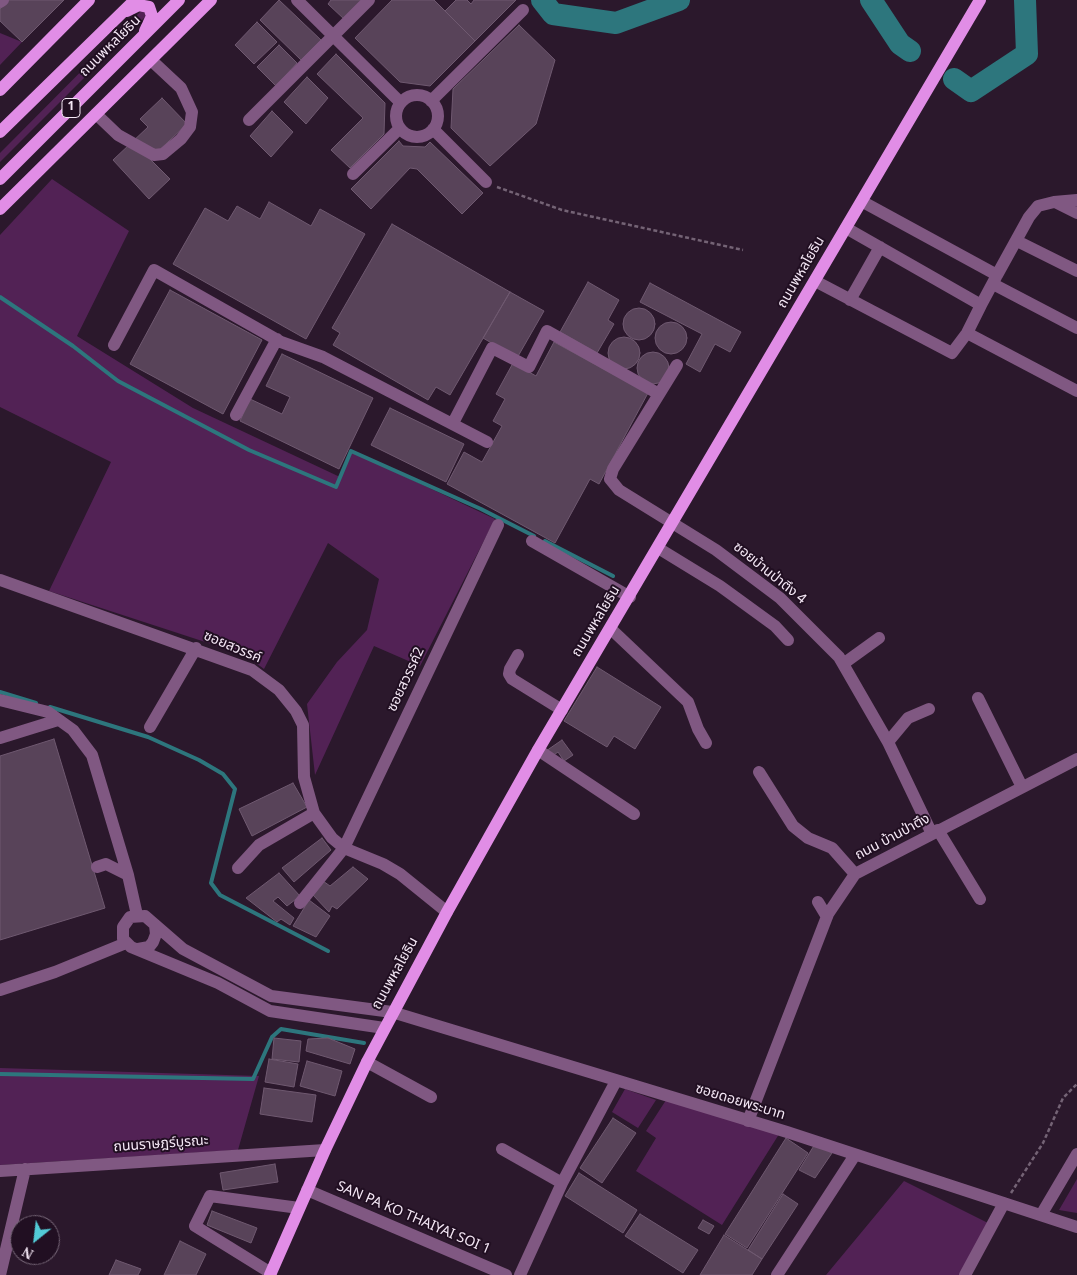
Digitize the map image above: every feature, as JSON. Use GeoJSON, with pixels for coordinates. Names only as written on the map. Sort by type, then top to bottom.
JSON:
{"type":"FeatureCollection","features":[{"type":"Feature","properties":{"kind":"main road"},"geometry":{"type":"LineString","coordinates":[[0,90],[89,0]]}},
{"type":"Feature","properties":{"kind":"main road","name":"ถนนพหลโยธิน"},"geometry":{"type":"LineString","coordinates":[[0,132],[135,0]]}},
{"type":"Feature","properties":{"kind":"main road","name":"ถนนพหลโยธิน"},"geometry":{"type":"LineString","coordinates":[[0,180],[179,0]]}},
{"type":"Feature","properties":{"kind":"main road","name":"1"},"geometry":{"type":"LineString","coordinates":[[0,209],[211,0]]}},
{"type":"Feature","properties":{"kind":"main road","name":"ถนนพหลโยธิน"},"geometry":{"type":"LineString","coordinates":[[270,1274],[325,1150],[367,1062],[447,912],[538,750],[863,202],[980,0]]}},
{"type":"Feature","properties":{"kind":"main road"},"geometry":{"type":"LineString","coordinates":[[120,15],[139,5],[149,7],[152,16],[143,36]]}},
{"type":"Feature","properties":{"kind":"street"},"geometry":{"type":"LineString","coordinates":[[298,0],[400,102]]}},
{"type":"Feature","properties":{"kind":"street"},"geometry":{"type":"LineString","coordinates":[[249,120],[369,0]]}},
{"type":"Feature","properties":{"kind":"street"},"geometry":{"type":"LineString","coordinates":[[431,101],[523,10]]}},
{"type":"Feature","properties":{"kind":"street"},"geometry":{"type":"LineString","coordinates":[[96,114],[118,135],[154,155],[163,154],[181,139],[190,127],[192,112],[181,88],[151,60]]}},
{"type":"Feature","properties":{"kind":"street"},"geometry":{"type":"LineString","coordinates":[[414,95],[422,95],[431,101],[437,110],[438,117],[433,129],[422,136],[414,137],[400,128],[396,114],[400,102],[414,95]]}},
{"type":"Feature","properties":{"kind":"street"},"geometry":{"type":"LineString","coordinates":[[353,174],[400,128]]}},
{"type":"Feature","properties":{"kind":"street"},"geometry":{"type":"LineString","coordinates":[[433,129],[486,182]]}},
{"type":"Feature","properties":{"kind":"street"},"geometry":{"type":"LineString","coordinates":[[815,281],[952,353],[967,333],[1028,217],[1038,206],[1054,202],[1077,200]]}},
{"type":"Feature","properties":{"kind":"street"},"geometry":{"type":"LineString","coordinates":[[863,202],[1077,328]]}},
{"type":"Feature","properties":{"kind":"street"},"geometry":{"type":"LineString","coordinates":[[1054,202],[1077,213]]}},
{"type":"Feature","properties":{"kind":"street"},"geometry":{"type":"LineString","coordinates":[[846,228],[981,305]]}},
{"type":"Feature","properties":{"kind":"street"},"geometry":{"type":"LineString","coordinates":[[1017,241],[1077,271]]}},
{"type":"Feature","properties":{"kind":"street"},"geometry":{"type":"LineString","coordinates":[[850,300],[880,247]]}},
{"type":"Feature","properties":{"kind":"street"},"geometry":{"type":"LineString","coordinates":[[114,345],[154,270],[277,339],[322,357],[487,442]]}},
{"type":"Feature","properties":{"kind":"street"},"geometry":{"type":"LineString","coordinates":[[453,423],[492,348],[529,367],[547,331],[659,394],[677,365]]}},
{"type":"Feature","properties":{"kind":"street"},"geometry":{"type":"LineString","coordinates":[[967,333],[1077,391]]}},
{"type":"Feature","properties":{"kind":"street"},"geometry":{"type":"LineString","coordinates":[[236,415],[277,339]]}},
{"type":"Feature","properties":{"kind":"street","name":"ซอยบ้านป่าตึง 4"},"geometry":{"type":"LineString","coordinates":[[659,394],[613,469],[610,479],[619,490],[716,550],[780,598],[841,661],[888,742],[935,832],[980,899]]}},
{"type":"Feature","properties":{"kind":"street","name":"ซอยสวรรค์2"},"geometry":{"type":"LineString","coordinates":[[300,903],[344,848],[498,525]]}},
{"type":"Feature","properties":{"kind":"street"},"geometry":{"type":"LineString","coordinates":[[532,541],[630,597]]}},
{"type":"Feature","properties":{"kind":"street"},"geometry":{"type":"LineString","coordinates":[[658,548],[720,586],[775,626],[788,640]]}},
{"type":"Feature","properties":{"kind":"street","name":"ซอยสวรรค์"},"geometry":{"type":"LineString","coordinates":[[0,580],[28,592],[196,648],[252,670],[279,690],[296,711],[303,725],[304,777],[314,813],[332,838],[344,848],[400,874],[447,912]]}},
{"type":"Feature","properties":{"kind":"street"},"geometry":{"type":"LineString","coordinates":[[611,629],[688,702],[698,730],[706,743]]}},
{"type":"Feature","properties":{"kind":"street"},"geometry":{"type":"LineString","coordinates":[[841,661],[878,638]]}},
{"type":"Feature","properties":{"kind":"street"},"geometry":{"type":"LineString","coordinates":[[150,727],[196,648]]}},
{"type":"Feature","properties":{"kind":"street"},"geometry":{"type":"LineString","coordinates":[[518,655],[510,669],[509,674],[512,679],[562,710]]}},
{"type":"Feature","properties":{"kind":"street"},"geometry":{"type":"LineString","coordinates":[[978,698],[1022,787]]}},
{"type":"Feature","properties":{"kind":"street"},"geometry":{"type":"LineString","coordinates":[[0,700],[48,712],[73,730],[92,755],[128,875],[137,915]]}},
{"type":"Feature","properties":{"kind":"street"},"geometry":{"type":"LineString","coordinates":[[888,742],[908,718],[929,709]]}},
{"type":"Feature","properties":{"kind":"street"},"geometry":{"type":"LineString","coordinates":[[0,738],[58,720]]}},
{"type":"Feature","properties":{"kind":"street"},"geometry":{"type":"LineString","coordinates":[[0,730],[14,734]]}},
{"type":"Feature","properties":{"kind":"street"},"geometry":{"type":"LineString","coordinates":[[538,750],[634,814]]}},
{"type":"Feature","properties":{"kind":"street","name":"ถนน บ้านป่าตึง"},"geometry":{"type":"LineString","coordinates":[[748,1121],[827,917],[855,874],[1077,759]]}},
{"type":"Feature","properties":{"kind":"street"},"geometry":{"type":"LineString","coordinates":[[759,772],[793,826],[808,838],[832,848],[855,874]]}},
{"type":"Feature","properties":{"kind":"street"},"geometry":{"type":"LineString","coordinates":[[238,868],[259,845],[314,813]]}},
{"type":"Feature","properties":{"kind":"street"},"geometry":{"type":"LineString","coordinates":[[118,840],[102,865],[128,875]]}},
{"type":"Feature","properties":{"kind":"street"},"geometry":{"type":"LineString","coordinates":[[818,902],[827,917]]}},
{"type":"Feature","properties":{"kind":"street"},"geometry":{"type":"LineString","coordinates":[[138,949],[148,947],[153,942],[156,934],[155,925],[148,918],[137,915],[130,917],[123,926],[122,933],[126,943],[138,949],[218,984],[270,1011],[384,1028]]}},
{"type":"Feature","properties":{"kind":"street","name":"ซอยดอยพระบาท"},"geometry":{"type":"LineString","coordinates":[[155,925],[183,949],[271,996],[392,1012],[748,1121],[1077,1227]]}},
{"type":"Feature","properties":{"kind":"street"},"geometry":{"type":"LineString","coordinates":[[0,990],[55,972],[126,943]]}},
{"type":"Feature","properties":{"kind":"street"},"geometry":{"type":"LineString","coordinates":[[367,1062],[431,1097]]}},
{"type":"Feature","properties":{"kind":"street"},"geometry":{"type":"LineString","coordinates":[[520,1275],[562,1183],[616,1080]]}},
{"type":"Feature","properties":{"kind":"street"},"geometry":{"type":"LineString","coordinates":[[502,1149],[562,1183]]}},
{"type":"Feature","properties":{"kind":"street","name":"ถนนราษฎร์บูรณะ"},"geometry":{"type":"LineString","coordinates":[[0,1171],[325,1150]]}},
{"type":"Feature","properties":{"kind":"street"},"geometry":{"type":"LineString","coordinates":[[1041,1215],[1077,1154]]}},
{"type":"Feature","properties":{"kind":"street"},"geometry":{"type":"LineString","coordinates":[[777,1275],[856,1155]]}},
{"type":"Feature","properties":{"kind":"street"},"geometry":{"type":"LineString","coordinates":[[0,1275],[25,1169]]}},
{"type":"Feature","properties":{"kind":"street","name":"SAN PA KO THAIYAI SOI 1"},"geometry":{"type":"LineString","coordinates":[[308,1190],[506,1275]]}},
{"type":"Feature","properties":{"kind":"street"},"geometry":{"type":"LineString","coordinates":[[270,1274],[195,1226],[210,1196],[299,1208]]}},
{"type":"Feature","properties":{"kind":"street"},"geometry":{"type":"LineString","coordinates":[[965,1275],[1004,1203]]}},
{"type":"Feature","properties":{"kind":"path"},"geometry":{"type":"LineString","coordinates":[[486,182],[562,210],[743,250]]}},
{"type":"Feature","properties":{"kind":"path"},"geometry":{"type":"LineString","coordinates":[[1004,1203],[1043,1143],[1063,1098],[1077,1084]]}},
{"type":"Feature","properties":{"kind":"shaded area"},"geometry":{"type":"Polygon","coordinates":[[[142,10],[146,12],[145,17],[0,162],[0,153],[142,10]]]}},
{"type":"Feature","properties":{"kind":"shaded area"},"geometry":{"type":"Polygon","coordinates":[[[0,33],[22,42],[0,65],[0,33]]]}},
{"type":"Feature","properties":{"kind":"shaded area"},"geometry":{"type":"Polygon","coordinates":[[[52,179],[129,231],[77,336],[193,408],[340,477],[351,451],[495,519],[420,666],[374,646],[315,775],[307,704],[337,662],[367,630],[379,579],[328,543],[264,669],[245,655],[49,591],[111,462],[0,407],[0,235],[52,179]]]}},
{"type":"Feature","properties":{"kind":"shaded area"},"geometry":{"type":"Polygon","coordinates":[[[0,1068],[259,1076],[238,1150],[0,1165],[0,1068]]]}},
{"type":"Feature","properties":{"kind":"shaded area"},"geometry":{"type":"Polygon","coordinates":[[[625,1089],[656,1100],[638,1128],[612,1112],[625,1089]]]}},
{"type":"Feature","properties":{"kind":"shaded area"},"geometry":{"type":"Polygon","coordinates":[[[668,1097],[781,1131],[722,1225],[636,1171],[656,1138],[646,1131],[668,1097]]]}},
{"type":"Feature","properties":{"kind":"shaded area"},"geometry":{"type":"Polygon","coordinates":[[[1077,1179],[1077,1213],[1059,1210],[1077,1179]]]}},
{"type":"Feature","properties":{"kind":"shaded area"},"geometry":{"type":"Polygon","coordinates":[[[904,1181],[988,1223],[962,1275],[826,1275],[904,1181]]]}},
{"type":"Feature","properties":{"kind":"building"},"geometry":{"type":"Polygon","coordinates":[[[9,0],[64,0],[22,42],[0,21],[0,9],[9,0]]]}},
{"type":"Feature","properties":{"kind":"building"},"geometry":{"type":"Polygon","coordinates":[[[279,0],[321,40],[301,60],[260,20],[279,0]]]}},
{"type":"Feature","properties":{"kind":"building"},"geometry":{"type":"Polygon","coordinates":[[[331,0],[365,0],[345,20],[328,4],[331,0]]]}},
{"type":"Feature","properties":{"kind":"building"},"geometry":{"type":"Polygon","coordinates":[[[392,0],[434,0],[475,41],[430,86],[400,82],[355,38],[392,0]]]}},
{"type":"Feature","properties":{"kind":"building"},"geometry":{"type":"Polygon","coordinates":[[[456,0],[467,0],[471,4],[474,0],[516,0],[475,41],[445,11],[456,0]]]}},
{"type":"Feature","properties":{"kind":"building"},"geometry":{"type":"Polygon","coordinates":[[[257,22],[277,42],[254,64],[235,45],[257,22]]]}},
{"type":"Feature","properties":{"kind":"building"},"geometry":{"type":"Polygon","coordinates":[[[519,25],[555,60],[536,124],[490,166],[451,128],[453,89],[519,25]]]}},
{"type":"Feature","properties":{"kind":"building"},"geometry":{"type":"Polygon","coordinates":[[[279,45],[297,63],[276,86],[257,67],[279,45]]]}},
{"type":"Feature","properties":{"kind":"building"},"geometry":{"type":"Polygon","coordinates":[[[336,54],[385,103],[384,134],[350,168],[331,150],[363,118],[317,74],[336,54]]]}},
{"type":"Feature","properties":{"kind":"building"},"geometry":{"type":"Polygon","coordinates":[[[307,77],[328,98],[306,124],[284,102],[307,77]]]}},
{"type":"Feature","properties":{"kind":"building"},"geometry":{"type":"Polygon","coordinates":[[[162,98],[187,124],[150,159],[170,179],[149,199],[113,160],[148,127],[140,119],[162,98]]]}},
{"type":"Feature","properties":{"kind":"building"},"geometry":{"type":"Polygon","coordinates":[[[272,111],[293,132],[271,157],[250,136],[272,111]]]}},
{"type":"Feature","properties":{"kind":"building"},"geometry":{"type":"Polygon","coordinates":[[[399,141],[403,146],[425,147],[430,142],[483,193],[462,214],[417,169],[410,168],[371,209],[351,189],[399,141]]]}},
{"type":"Feature","properties":{"kind":"building"},"geometry":{"type":"Polygon","coordinates":[[[269,202],[311,226],[320,209],[365,234],[306,339],[173,264],[205,208],[228,221],[237,206],[260,219],[269,202]]]}},
{"type":"Feature","properties":{"kind":"building"},"geometry":{"type":"Polygon","coordinates":[[[392,224],[510,292],[450,395],[436,387],[428,400],[333,345],[340,333],[332,328],[392,224]]]}},
{"type":"Feature","properties":{"kind":"building"},"geometry":{"type":"Polygon","coordinates":[[[588,282],[619,300],[608,320],[614,324],[597,353],[560,332],[588,282]]]}},
{"type":"Feature","properties":{"kind":"building"},"geometry":{"type":"Polygon","coordinates":[[[650,283],[741,332],[730,352],[715,344],[700,372],[686,364],[702,334],[640,302],[650,283]]]}},
{"type":"Feature","properties":{"kind":"building"},"geometry":{"type":"Polygon","coordinates":[[[170,290],[262,340],[223,414],[130,364],[170,290]]]}},
{"type":"Feature","properties":{"kind":"building"},"geometry":{"type":"Polygon","coordinates":[[[510,292],[544,311],[517,358],[483,338],[510,292]]]}},
{"type":"Feature","properties":{"kind":"building"},"geometry":{"type":"Polygon","coordinates":[[[639,308],[651,312],[655,324],[651,336],[639,340],[627,336],[623,324],[627,312],[639,308]]]}},
{"type":"Feature","properties":{"kind":"building"},"geometry":{"type":"Polygon","coordinates":[[[671,322],[683,326],[687,338],[683,350],[671,354],[659,350],[655,338],[659,326],[671,322]]]}},
{"type":"Feature","properties":{"kind":"building"},"geometry":{"type":"Polygon","coordinates":[[[624,337],[630,338],[635,342],[639,347],[639,359],[635,364],[630,368],[624,369],[618,368],[613,364],[609,359],[608,353],[609,347],[613,342],[618,338],[624,337]]]}},
{"type":"Feature","properties":{"kind":"building"},"geometry":{"type":"Polygon","coordinates":[[[554,342],[648,393],[599,484],[590,479],[555,543],[447,484],[464,452],[482,462],[502,426],[493,421],[505,399],[496,394],[513,363],[536,376],[554,342]]]}},
{"type":"Feature","properties":{"kind":"building"},"geometry":{"type":"Polygon","coordinates":[[[653,352],[659,353],[664,357],[668,362],[668,374],[664,379],[659,383],[653,384],[647,383],[642,379],[638,374],[637,368],[638,362],[642,357],[647,353],[653,352]]]}},
{"type":"Feature","properties":{"kind":"building"},"geometry":{"type":"Polygon","coordinates":[[[282,354],[373,398],[339,469],[240,421],[250,399],[282,414],[290,397],[266,386],[282,354]]]}},
{"type":"Feature","properties":{"kind":"building"},"geometry":{"type":"Polygon","coordinates":[[[390,408],[464,444],[446,482],[371,445],[390,408]]]}},
{"type":"Feature","properties":{"kind":"building"},"geometry":{"type":"Polygon","coordinates":[[[597,667],[661,707],[635,749],[614,736],[607,747],[564,721],[597,667]]]}},
{"type":"Feature","properties":{"kind":"building"},"geometry":{"type":"Polygon","coordinates":[[[54,739],[105,908],[0,940],[0,756],[54,739]]]}},
{"type":"Feature","properties":{"kind":"building"},"geometry":{"type":"Polygon","coordinates":[[[562,740],[573,755],[564,761],[558,752],[551,757],[546,751],[562,740]]]}},
{"type":"Feature","properties":{"kind":"building"},"geometry":{"type":"Polygon","coordinates":[[[293,783],[307,807],[252,836],[239,809],[293,783]]]}},
{"type":"Feature","properties":{"kind":"building"},"geometry":{"type":"Polygon","coordinates":[[[322,838],[331,850],[294,882],[282,868],[322,838]]]}},
{"type":"Feature","properties":{"kind":"building"},"geometry":{"type":"Polygon","coordinates":[[[353,867],[368,879],[337,909],[332,906],[329,912],[313,895],[323,881],[330,886],[353,867]]]}},
{"type":"Feature","properties":{"kind":"building"},"geometry":{"type":"Polygon","coordinates":[[[279,873],[300,896],[287,906],[278,897],[273,901],[294,918],[290,925],[281,919],[277,922],[246,898],[279,873]]]}},
{"type":"Feature","properties":{"kind":"building"},"geometry":{"type":"Polygon","coordinates":[[[309,900],[330,916],[316,937],[293,926],[309,900]]]}},
{"type":"Feature","properties":{"kind":"building"},"geometry":{"type":"Polygon","coordinates":[[[274,1038],[301,1041],[299,1062],[272,1059],[274,1038]]]}},
{"type":"Feature","properties":{"kind":"building"},"geometry":{"type":"Polygon","coordinates":[[[328,1038],[355,1049],[350,1064],[306,1051],[308,1039],[328,1038]]]}},
{"type":"Feature","properties":{"kind":"building"},"geometry":{"type":"Polygon","coordinates":[[[269,1059],[298,1064],[294,1087],[265,1082],[269,1059]]]}},
{"type":"Feature","properties":{"kind":"building"},"geometry":{"type":"Polygon","coordinates":[[[307,1061],[342,1071],[335,1096],[300,1086],[307,1061]]]}},
{"type":"Feature","properties":{"kind":"building"},"geometry":{"type":"Polygon","coordinates":[[[264,1088],[316,1095],[312,1122],[260,1114],[264,1088]]]}},
{"type":"Feature","properties":{"kind":"building"},"geometry":{"type":"Polygon","coordinates":[[[613,1118],[636,1133],[602,1183],[580,1168],[613,1118]]]}},
{"type":"Feature","properties":{"kind":"building"},"geometry":{"type":"Polygon","coordinates":[[[786,1138],[808,1153],[747,1248],[725,1234],[786,1138]]]}},
{"type":"Feature","properties":{"kind":"building"},"geometry":{"type":"Polygon","coordinates":[[[815,1144],[832,1153],[815,1178],[799,1170],[815,1144]]]}},
{"type":"Feature","properties":{"kind":"building"},"geometry":{"type":"Polygon","coordinates":[[[275,1164],[278,1182],[223,1190],[220,1173],[275,1164]]]}},
{"type":"Feature","properties":{"kind":"building"},"geometry":{"type":"Polygon","coordinates":[[[579,1173],[637,1210],[623,1233],[565,1196],[579,1173]]]}},
{"type":"Feature","properties":{"kind":"building"},"geometry":{"type":"Polygon","coordinates":[[[783,1194],[798,1204],[762,1259],[748,1250],[783,1194]]]}},
{"type":"Feature","properties":{"kind":"building"},"geometry":{"type":"Polygon","coordinates":[[[212,1211],[257,1228],[251,1243],[207,1225],[212,1211]]]}},
{"type":"Feature","properties":{"kind":"building"},"geometry":{"type":"Polygon","coordinates":[[[640,1214],[698,1250],[683,1273],[625,1236],[640,1214]]]}},
{"type":"Feature","properties":{"kind":"building"},"geometry":{"type":"Polygon","coordinates":[[[703,1220],[714,1226],[709,1234],[698,1228],[703,1220]]]}},
{"type":"Feature","properties":{"kind":"building"},"geometry":{"type":"Polygon","coordinates":[[[724,1235],[762,1259],[752,1275],[700,1275],[724,1235]]]}},
{"type":"Feature","properties":{"kind":"building"},"geometry":{"type":"Polygon","coordinates":[[[180,1241],[206,1254],[196,1275],[164,1275],[180,1241]]]}},
{"type":"Feature","properties":{"kind":"building"},"geometry":{"type":"Polygon","coordinates":[[[116,1260],[141,1269],[138,1275],[109,1275],[116,1260]]]}},
{"type":"Feature","properties":{"kind":"waterway"},"geometry":{"type":"LineString","coordinates":[[542,0],[553,14],[616,23],[679,0]]}},
{"type":"Feature","properties":{"kind":"waterway"},"geometry":{"type":"LineString","coordinates":[[871,0],[900,44],[910,51]]}},
{"type":"Feature","properties":{"kind":"waterway"},"geometry":{"type":"LineString","coordinates":[[954,79],[971,91],[1027,54],[1025,0]]}},
{"type":"Feature","properties":{"kind":"waterway"},"geometry":{"type":"LineString","coordinates":[[0,297],[73,346],[118,381],[249,450],[336,487],[351,451],[481,509],[534,536]]}},
{"type":"Feature","properties":{"kind":"waterway"},"geometry":{"type":"LineString","coordinates":[[545,541],[613,576]]}},
{"type":"Feature","properties":{"kind":"waterway"},"geometry":{"type":"LineString","coordinates":[[0,692],[36,703]]}},
{"type":"Feature","properties":{"kind":"waterway"},"geometry":{"type":"LineString","coordinates":[[50,707],[148,737],[199,760],[223,774],[235,789],[211,883],[220,895],[328,951]]}},
{"type":"Feature","properties":{"kind":"waterway"},"geometry":{"type":"LineString","coordinates":[[0,1074],[253,1079],[272,1037],[281,1029],[364,1043]]}}]}
